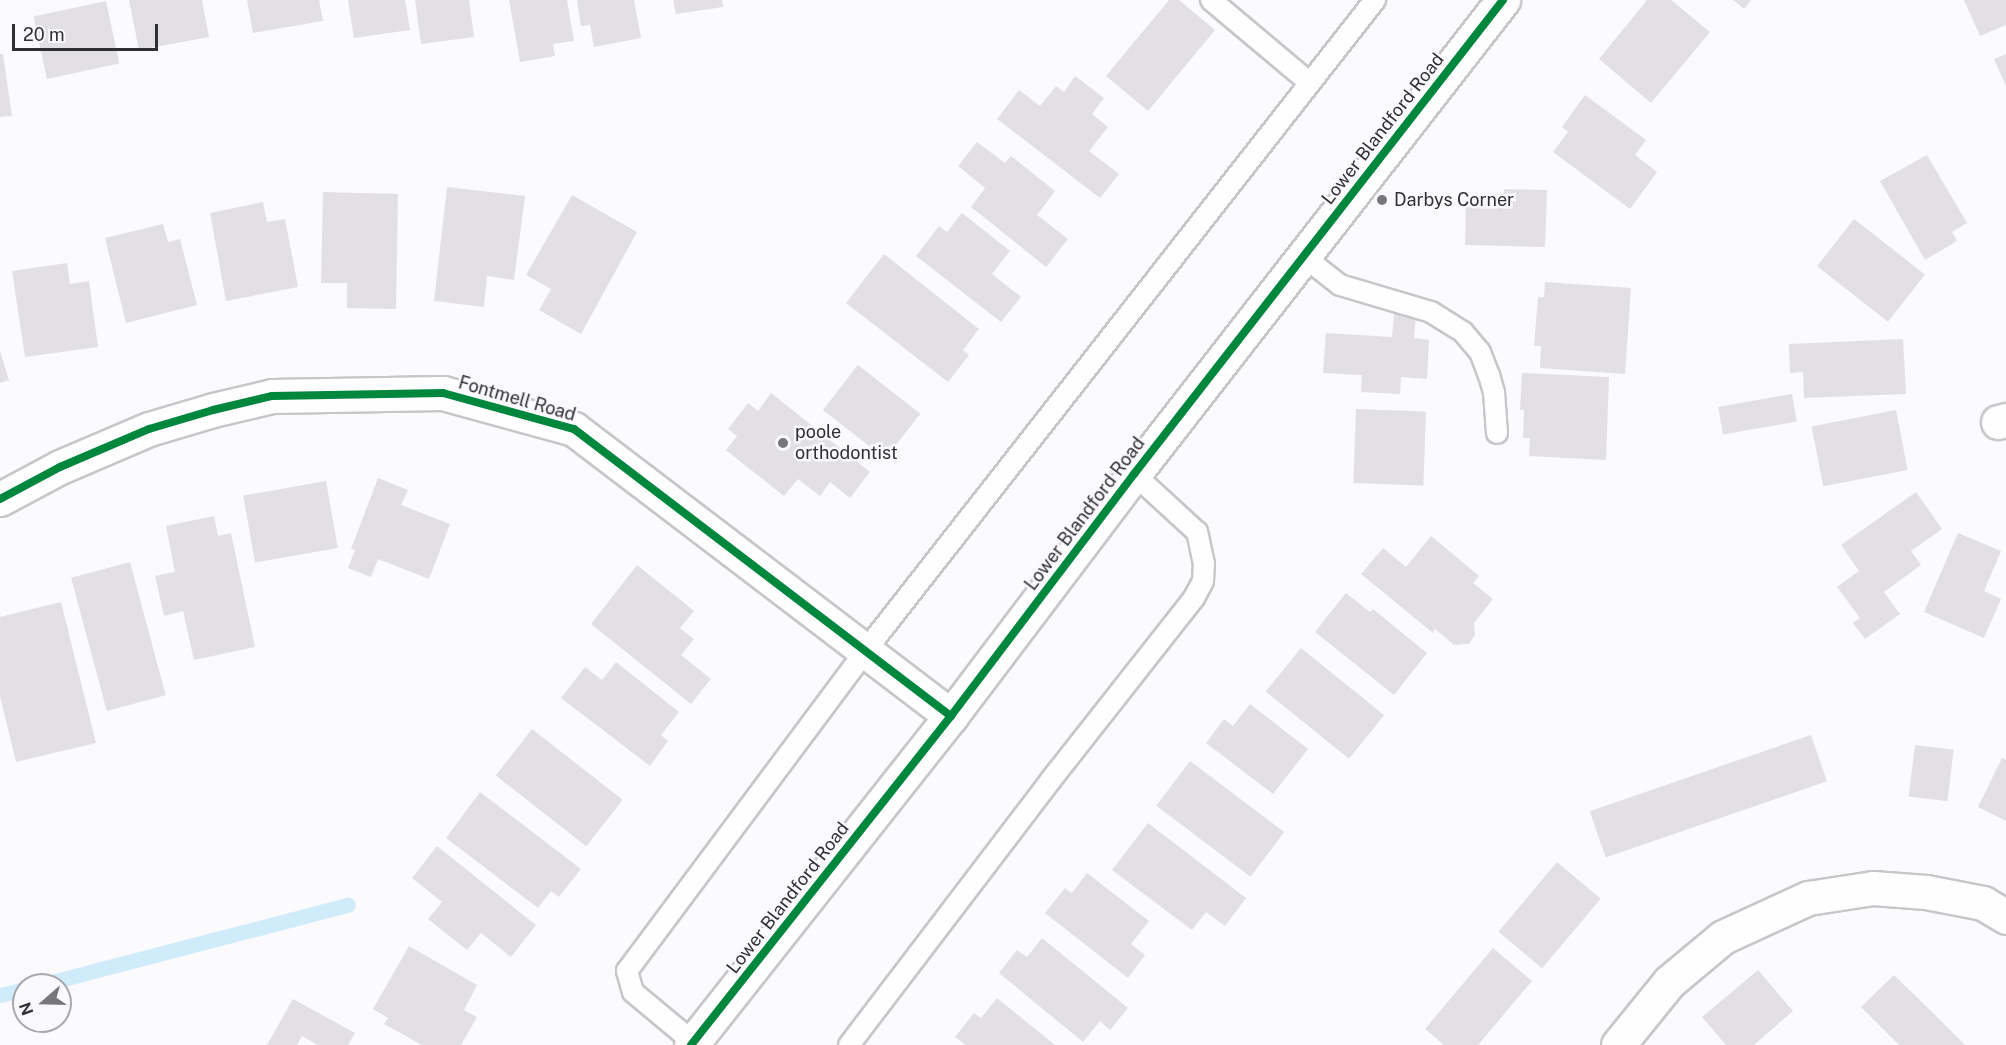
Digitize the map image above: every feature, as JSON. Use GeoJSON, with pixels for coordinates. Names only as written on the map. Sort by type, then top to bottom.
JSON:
{"type":"FeatureCollection","features":[{"type":"Feature","properties":{"kind":"street","name":"Lower Blandford Road"},"geometry":{"type":"LineString","coordinates":[[692,1043],[951,716],[1134,474],[1503,0]]}},
{"type":"Feature","properties":{"kind":"street","name":"Fontmell Road"},"geometry":{"type":"LineString","coordinates":[[0,499],[60,467],[149,429],[213,410],[272,396],[443,393],[574,429],[951,716]]}},
{"type":"Feature","properties":{"kind":"street"},"geometry":{"type":"LineString","coordinates":[[1618,1045],[1668,982],[1723,937],[1808,898],[1873,888],[1926,892],[1983,903],[2006,916]]}},
{"type":"Feature","properties":{"kind":"lane"},"geometry":{"type":"LineString","coordinates":[[1211,0],[1310,83]]}},
{"type":"Feature","properties":{"kind":"lane"},"geometry":{"type":"LineString","coordinates":[[692,1043],[633,993],[627,971],[866,650],[1375,0]]}},
{"type":"Feature","properties":{"kind":"lane"},"geometry":{"type":"LineString","coordinates":[[1303,256],[1340,285],[1431,312],[1463,333],[1480,352],[1489,375],[1494,393],[1497,433]]}},
{"type":"Feature","properties":{"kind":"lane"},"geometry":{"type":"LineString","coordinates":[[849,1045],[1050,781],[1194,598],[1203,580],[1204,564],[1197,532],[1134,474]]}},
{"type":"Feature","properties":{"kind":"building"},"geometry":{"type":"Polygon","coordinates":[[[129,0],[202,0],[209,37],[139,50],[129,0]]]}},
{"type":"Feature","properties":{"kind":"building"},"geometry":{"type":"Polygon","coordinates":[[[247,0],[319,0],[323,21],[253,33],[247,0]]]}},
{"type":"Feature","properties":{"kind":"building"},"geometry":{"type":"Polygon","coordinates":[[[348,0],[405,0],[410,30],[354,38],[348,0]]]}},
{"type":"Feature","properties":{"kind":"building"},"geometry":{"type":"Polygon","coordinates":[[[415,0],[469,0],[474,37],[421,44],[415,0]]]}},
{"type":"Feature","properties":{"kind":"building"},"geometry":{"type":"Polygon","coordinates":[[[509,0],[567,0],[574,41],[553,44],[555,56],[520,62],[509,0]]]}},
{"type":"Feature","properties":{"kind":"building"},"geometry":{"type":"Polygon","coordinates":[[[577,0],[634,0],[641,38],[594,47],[590,25],[581,26],[577,0]]]}},
{"type":"Feature","properties":{"kind":"building"},"geometry":{"type":"Polygon","coordinates":[[[673,0],[722,0],[723,7],[676,14],[673,0]]]}},
{"type":"Feature","properties":{"kind":"building"},"geometry":{"type":"Polygon","coordinates":[[[1169,0],[1179,0],[1215,30],[1148,111],[1106,76],[1169,0]]]}},
{"type":"Feature","properties":{"kind":"building"},"geometry":{"type":"Polygon","coordinates":[[[1647,0],[1671,0],[1710,32],[1651,103],[1599,59],[1647,0]]]}},
{"type":"Feature","properties":{"kind":"building"},"geometry":{"type":"Polygon","coordinates":[[[1733,0],[1751,0],[1744,9],[1733,0]]]}},
{"type":"Feature","properties":{"kind":"building"},"geometry":{"type":"Polygon","coordinates":[[[1964,0],[2006,0],[2006,25],[1980,36],[1964,0]]]}},
{"type":"Feature","properties":{"kind":"building"},"geometry":{"type":"Polygon","coordinates":[[[106,1],[119,64],[47,79],[34,16],[106,1]]]}},
{"type":"Feature","properties":{"kind":"building"},"geometry":{"type":"Polygon","coordinates":[[[0,54],[3,54],[12,116],[0,117],[0,54]]]}},
{"type":"Feature","properties":{"kind":"building"},"geometry":{"type":"Polygon","coordinates":[[[2006,54],[2006,86],[1994,59],[2006,54]]]}},
{"type":"Feature","properties":{"kind":"building"},"geometry":{"type":"Polygon","coordinates":[[[1075,76],[1104,98],[1092,114],[1108,127],[1089,151],[1119,174],[1100,198],[997,119],[1019,90],[1040,106],[1056,86],[1064,92],[1075,76]]]}},
{"type":"Feature","properties":{"kind":"building"},"geometry":{"type":"Polygon","coordinates":[[[1585,95],[1646,140],[1635,155],[1657,172],[1630,209],[1553,152],[1568,132],[1562,127],[1585,95]]]}},
{"type":"Feature","properties":{"kind":"building"},"geometry":{"type":"Polygon","coordinates":[[[977,142],[1005,163],[1011,156],[1055,191],[1037,215],[1068,239],[1046,267],[971,207],[985,188],[958,166],[977,142]]]}},
{"type":"Feature","properties":{"kind":"building"},"geometry":{"type":"Polygon","coordinates":[[[1927,155],[1967,223],[1952,232],[1957,241],[1925,260],[1880,181],[1927,155]]]}},
{"type":"Feature","properties":{"kind":"building"},"geometry":{"type":"Polygon","coordinates":[[[447,187],[525,196],[514,280],[487,276],[484,307],[434,301],[447,187]]]}},
{"type":"Feature","properties":{"kind":"building"},"geometry":{"type":"Polygon","coordinates":[[[1504,189],[1547,190],[1545,247],[1465,245],[1466,195],[1503,197],[1504,189]]]}},
{"type":"Feature","properties":{"kind":"building"},"geometry":{"type":"Polygon","coordinates":[[[323,192],[398,194],[396,309],[347,308],[347,283],[321,283],[323,192]]]}},
{"type":"Feature","properties":{"kind":"building"},"geometry":{"type":"Polygon","coordinates":[[[572,195],[637,232],[581,334],[539,310],[551,289],[526,275],[572,195]]]}},
{"type":"Feature","properties":{"kind":"building"},"geometry":{"type":"Polygon","coordinates":[[[263,202],[267,222],[285,219],[298,287],[226,301],[210,213],[263,202]]]}},
{"type":"Feature","properties":{"kind":"building"},"geometry":{"type":"Polygon","coordinates":[[[962,213],[1010,251],[992,274],[1021,297],[1001,322],[916,256],[939,226],[947,232],[962,213]]]}},
{"type":"Feature","properties":{"kind":"building"},"geometry":{"type":"Polygon","coordinates":[[[1854,219],[1925,274],[1888,322],[1817,266],[1854,219]]]}},
{"type":"Feature","properties":{"kind":"building"},"geometry":{"type":"Polygon","coordinates":[[[163,224],[168,242],[180,239],[197,305],[126,323],[105,238],[163,224]]]}},
{"type":"Feature","properties":{"kind":"building"},"geometry":{"type":"Polygon","coordinates":[[[884,254],[979,329],[963,350],[969,355],[948,382],[846,303],[884,254]]]}},
{"type":"Feature","properties":{"kind":"building"},"geometry":{"type":"Polygon","coordinates":[[[67,263],[70,284],[89,281],[98,347],[25,357],[12,271],[67,263]]]}},
{"type":"Feature","properties":{"kind":"building"},"geometry":{"type":"Polygon","coordinates":[[[1545,282],[1631,288],[1625,374],[1540,368],[1541,346],[1534,346],[1538,297],[1544,297],[1545,282]]]}},
{"type":"Feature","properties":{"kind":"building"},"geometry":{"type":"Polygon","coordinates":[[[1394,313],[1416,314],[1414,338],[1429,340],[1427,379],[1401,377],[1400,394],[1361,392],[1362,375],[1323,373],[1326,333],[1392,337],[1394,313]]]}},
{"type":"Feature","properties":{"kind":"building"},"geometry":{"type":"Polygon","coordinates":[[[1903,339],[1906,394],[1804,398],[1803,372],[1790,373],[1789,344],[1903,339]]]}},
{"type":"Feature","properties":{"kind":"building"},"geometry":{"type":"Polygon","coordinates":[[[0,351],[9,380],[0,383],[0,351]]]}},
{"type":"Feature","properties":{"kind":"building"},"geometry":{"type":"Polygon","coordinates":[[[858,365],[920,414],[885,459],[823,410],[858,365]]]}},
{"type":"Feature","properties":{"kind":"building"},"geometry":{"type":"Polygon","coordinates":[[[1522,373],[1609,377],[1606,460],[1529,456],[1530,438],[1523,438],[1524,410],[1520,410],[1522,373]]]}},
{"type":"Feature","properties":{"kind":"building","name":"poole orthodontist"},"geometry":{"type":"Polygon","coordinates":[[[771,393],[870,472],[850,498],[830,482],[820,496],[798,479],[784,496],[726,450],[737,436],[728,429],[748,403],[758,411],[771,393]]]}},
{"type":"Feature","properties":{"kind":"building"},"geometry":{"type":"Polygon","coordinates":[[[1792,394],[1797,422],[1723,435],[1718,407],[1792,394]]]}},
{"type":"Feature","properties":{"kind":"building"},"geometry":{"type":"Polygon","coordinates":[[[1356,409],[1426,411],[1423,485],[1353,483],[1356,409]]]}},
{"type":"Feature","properties":{"kind":"building"},"geometry":{"type":"Polygon","coordinates":[[[1896,410],[1908,470],[1823,486],[1812,426],[1896,410]]]}},
{"type":"Feature","properties":{"kind":"building"},"geometry":{"type":"Polygon","coordinates":[[[378,478],[408,490],[401,505],[450,524],[429,579],[378,559],[371,577],[348,568],[355,550],[351,549],[378,478]]]}},
{"type":"Feature","properties":{"kind":"building"},"geometry":{"type":"Polygon","coordinates":[[[326,481],[338,548],[255,563],[243,496],[326,481]]]}},
{"type":"Feature","properties":{"kind":"building"},"geometry":{"type":"Polygon","coordinates":[[[1916,492],[1942,529],[1911,551],[1921,565],[1884,592],[1900,614],[1865,639],[1853,623],[1860,618],[1837,587],[1859,571],[1841,545],[1916,492]]]}},
{"type":"Feature","properties":{"kind":"building"},"geometry":{"type":"Polygon","coordinates":[[[214,516],[218,536],[231,533],[255,647],[194,660],[183,611],[164,616],[155,576],[175,572],[166,526],[214,516]]]}},
{"type":"Feature","properties":{"kind":"building"},"geometry":{"type":"Polygon","coordinates":[[[1958,533],[2001,551],[1984,591],[2001,599],[1984,638],[1924,612],[1958,533]]]}},
{"type":"Feature","properties":{"kind":"building"},"geometry":{"type":"Polygon","coordinates":[[[1431,536],[1479,576],[1473,583],[1493,599],[1474,623],[1475,635],[1469,644],[1454,645],[1435,629],[1433,633],[1361,574],[1383,548],[1406,567],[1431,536]]]}},
{"type":"Feature","properties":{"kind":"building"},"geometry":{"type":"Polygon","coordinates":[[[130,562],[166,695],[107,711],[71,578],[130,562]]]}},
{"type":"Feature","properties":{"kind":"building"},"geometry":{"type":"Polygon","coordinates":[[[637,565],[694,611],[680,628],[694,639],[681,655],[711,679],[691,704],[591,624],[637,565]]]}},
{"type":"Feature","properties":{"kind":"building"},"geometry":{"type":"Polygon","coordinates":[[[1346,593],[1370,612],[1373,609],[1427,653],[1394,695],[1315,632],[1346,593]]]}},
{"type":"Feature","properties":{"kind":"building"},"geometry":{"type":"Polygon","coordinates":[[[61,602],[96,743],[16,762],[0,696],[0,617],[61,602]]]}},
{"type":"Feature","properties":{"kind":"building"},"geometry":{"type":"Polygon","coordinates":[[[1301,648],[1384,715],[1349,759],[1266,692],[1301,648]]]}},
{"type":"Feature","properties":{"kind":"building"},"geometry":{"type":"Polygon","coordinates":[[[616,662],[679,712],[661,735],[668,741],[650,766],[561,698],[585,667],[602,680],[616,662]]]}},
{"type":"Feature","properties":{"kind":"building"},"geometry":{"type":"Polygon","coordinates":[[[1250,704],[1308,749],[1273,794],[1206,743],[1224,719],[1233,726],[1250,704]]]}},
{"type":"Feature","properties":{"kind":"building"},"geometry":{"type":"Polygon","coordinates":[[[532,729],[623,800],[586,846],[496,775],[532,729]]]}},
{"type":"Feature","properties":{"kind":"building"},"geometry":{"type":"Polygon","coordinates":[[[1811,735],[1827,781],[1606,858],[1590,811],[1811,735]]]}},
{"type":"Feature","properties":{"kind":"building"},"geometry":{"type":"Polygon","coordinates":[[[1915,745],[1954,750],[1947,801],[1909,797],[1915,745]]]}},
{"type":"Feature","properties":{"kind":"building"},"geometry":{"type":"Polygon","coordinates":[[[2002,758],[2006,760],[2006,821],[1978,807],[2002,758]]]}},
{"type":"Feature","properties":{"kind":"building"},"geometry":{"type":"Polygon","coordinates":[[[1190,761],[1284,832],[1251,877],[1156,806],[1190,761]]]}},
{"type":"Feature","properties":{"kind":"building"},"geometry":{"type":"Polygon","coordinates":[[[480,792],[581,869],[559,897],[551,891],[538,908],[446,838],[480,792]]]}},
{"type":"Feature","properties":{"kind":"building"},"geometry":{"type":"Polygon","coordinates":[[[1148,823],[1246,898],[1225,926],[1206,912],[1192,930],[1112,870],[1148,823]]]}},
{"type":"Feature","properties":{"kind":"building"},"geometry":{"type":"Polygon","coordinates":[[[437,846],[536,925],[511,957],[481,933],[467,950],[428,919],[442,902],[412,878],[437,846]]]}},
{"type":"Feature","properties":{"kind":"building"},"geometry":{"type":"Polygon","coordinates":[[[1557,862],[1601,899],[1542,968],[1499,932],[1557,862]]]}},
{"type":"Feature","properties":{"kind":"building"},"geometry":{"type":"Polygon","coordinates":[[[1087,873],[1149,921],[1131,944],[1145,955],[1128,978],[1045,913],[1065,888],[1072,893],[1087,873]]]}},
{"type":"Feature","properties":{"kind":"building"},"geometry":{"type":"Polygon","coordinates":[[[1042,938],[1128,1008],[1110,1030],[1100,1021],[1083,1042],[999,973],[1017,950],[1027,957],[1042,938]]]}},
{"type":"Feature","properties":{"kind":"building"},"geometry":{"type":"Polygon","coordinates":[[[409,946],[477,985],[464,1010],[477,1017],[461,1045],[422,1045],[384,1024],[388,1018],[373,1009],[409,946]]]}},
{"type":"Feature","properties":{"kind":"building"},"geometry":{"type":"Polygon","coordinates":[[[1493,948],[1532,981],[1478,1045],[1444,1045],[1425,1029],[1493,948]]]}},
{"type":"Feature","properties":{"kind":"building"},"geometry":{"type":"Polygon","coordinates":[[[1758,970],[1793,1011],[1754,1045],[1726,1045],[1702,1017],[1758,970]]]}},
{"type":"Feature","properties":{"kind":"building"},"geometry":{"type":"Polygon","coordinates":[[[1894,975],[1965,1045],[1899,1045],[1861,1007],[1894,975]]]}},
{"type":"Feature","properties":{"kind":"building"},"geometry":{"type":"Polygon","coordinates":[[[997,998],[1055,1045],[966,1045],[955,1037],[974,1013],[981,1018],[997,998]]]}},
{"type":"Feature","properties":{"kind":"building"},"geometry":{"type":"Polygon","coordinates":[[[293,999],[355,1033],[348,1045],[318,1045],[302,1036],[297,1045],[267,1045],[293,999]]]}},
{"type":"Feature","properties":{"kind":"waterway"},"geometry":{"type":"LineString","coordinates":[[72,977],[348,905]]}},
{"type":"Feature","properties":{"kind":"waterway"},"geometry":{"type":"LineString","coordinates":[[0,995],[12,992]]}},
{"type":"Feature","properties":{"kind":"cycle path"},"geometry":{"type":"LineString","coordinates":[[691,1045],[951,716],[1134,474],[1503,0]]}},
{"type":"Feature","properties":{"kind":"cycle path"},"geometry":{"type":"LineString","coordinates":[[0,499],[60,467],[149,429],[213,410],[272,396],[443,393],[574,429],[951,716]]}},
{"type":"Feature","properties":{"kind":"place","name":"Darbys Corner"},"geometry":{"type":"Point","coordinates":[1382,200]}},
{"type":"Feature","properties":{"kind":"place","name":"poole orthodontist"},"geometry":{"type":"Point","coordinates":[783,443]}}]}
